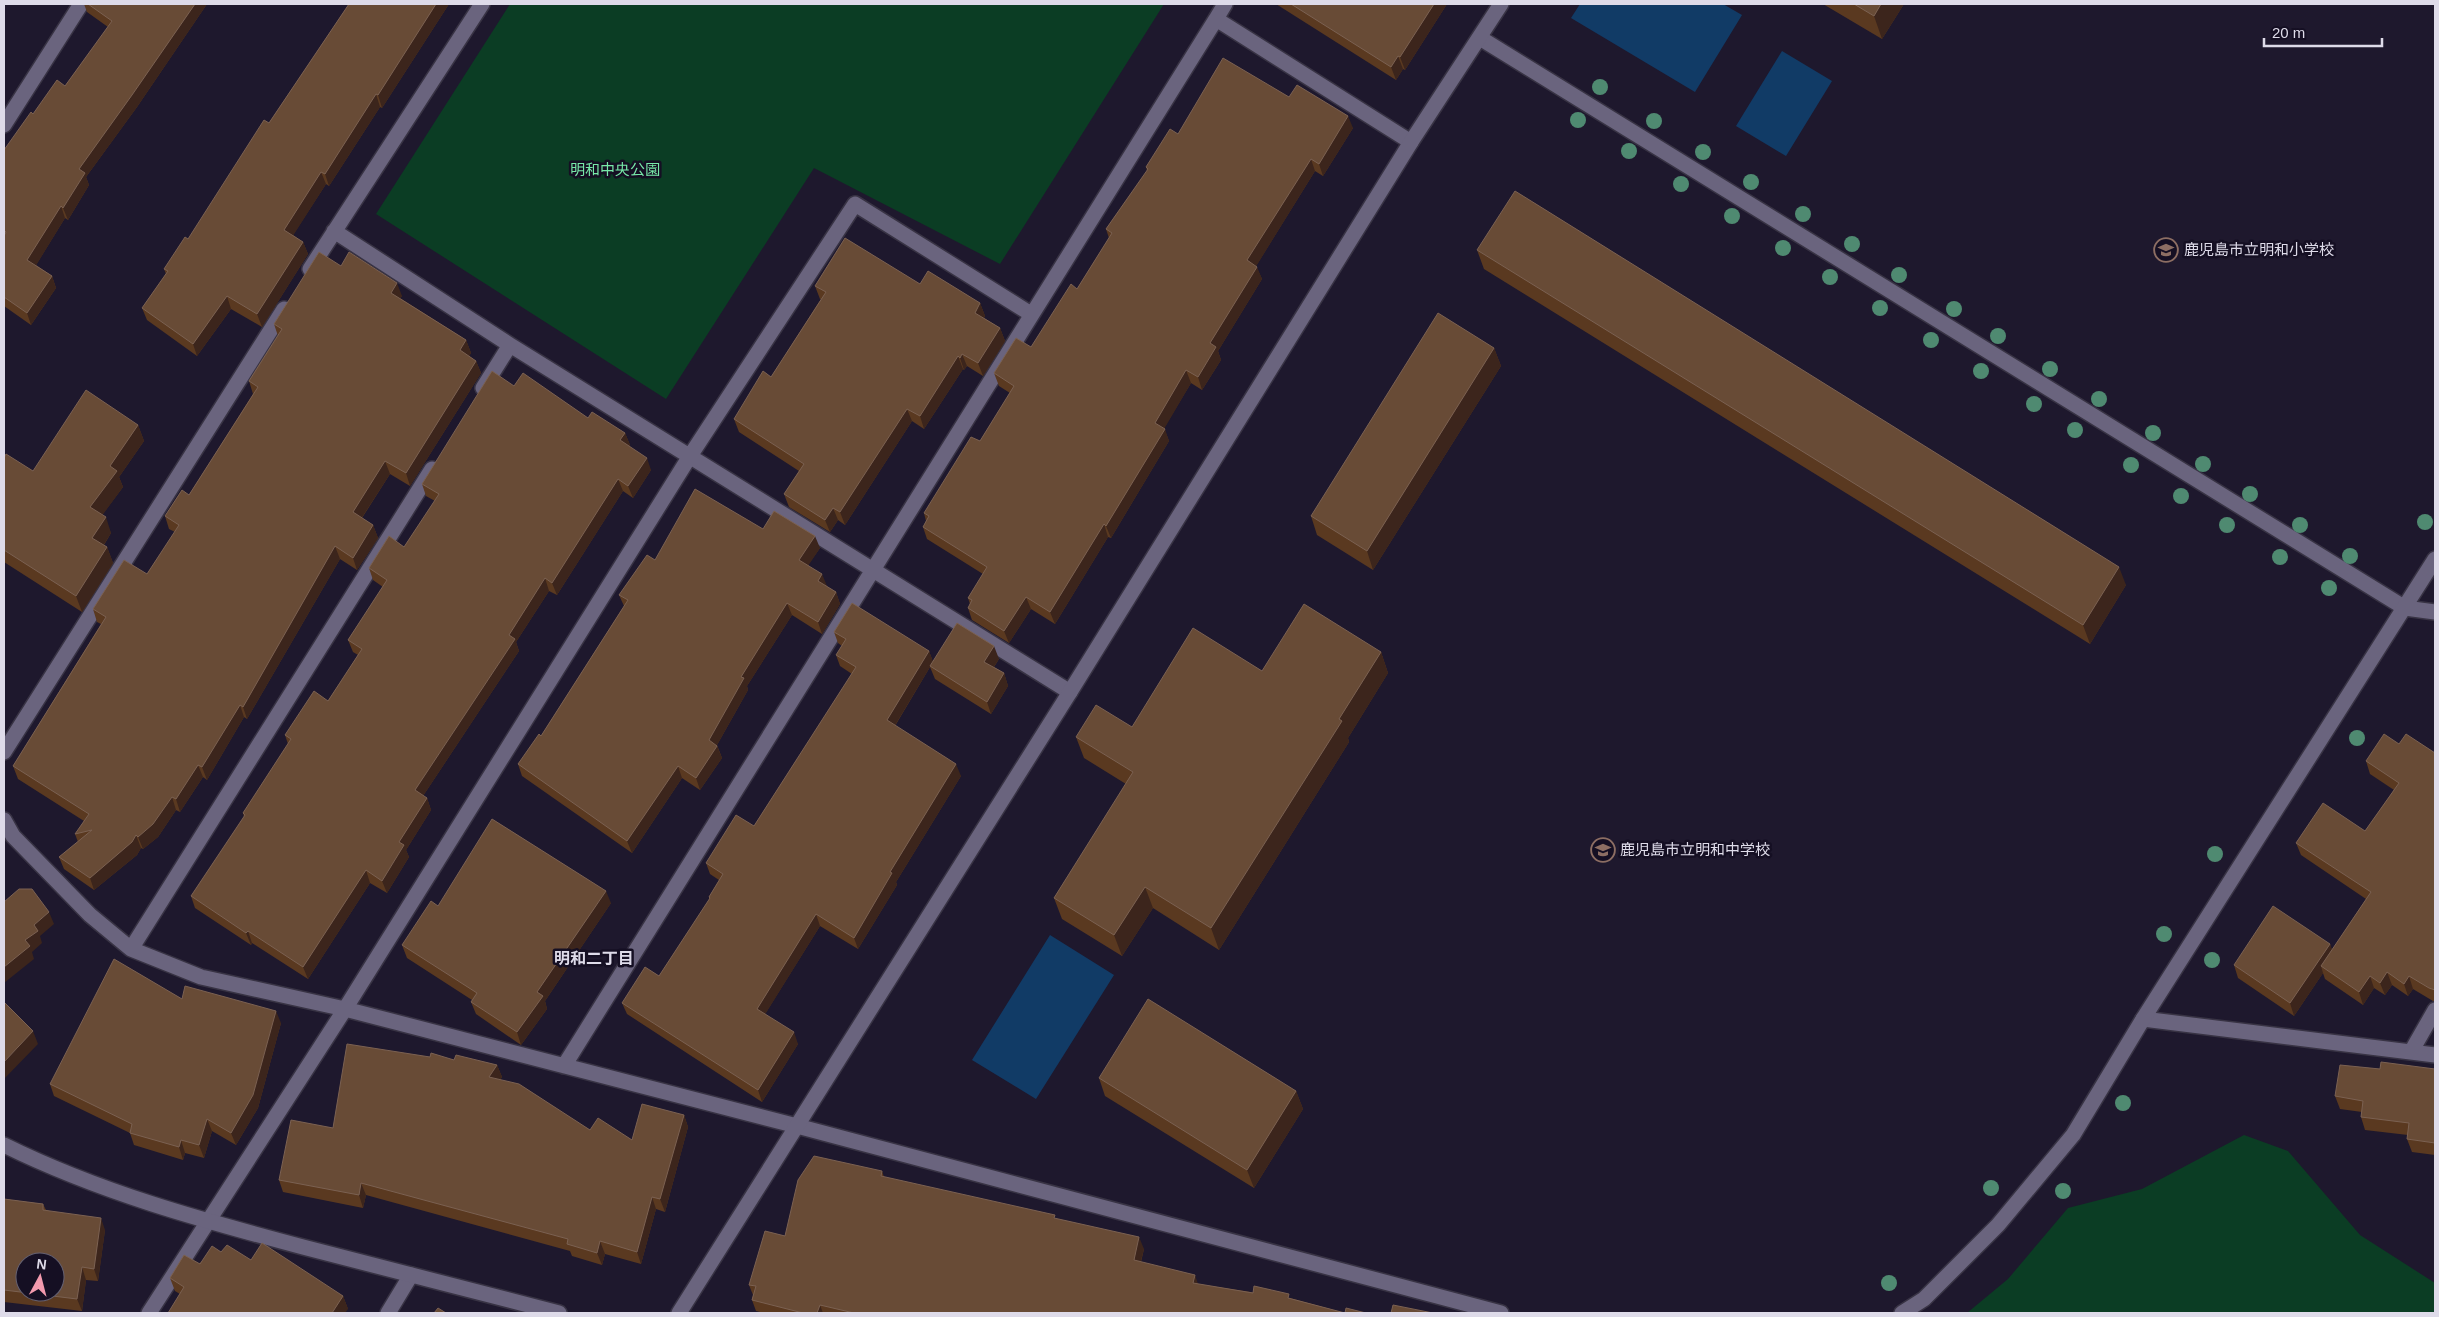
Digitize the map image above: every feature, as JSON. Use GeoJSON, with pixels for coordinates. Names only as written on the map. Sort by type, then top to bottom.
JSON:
{"type":"FeatureCollection","features":[{"type":"Feature","properties":{"kind":"street"},"geometry":{"type":"LineString","coordinates":[[4,126],[81,4]]}},
{"type":"Feature","properties":{"kind":"street"},"geometry":{"type":"LineString","coordinates":[[302,281],[448,60],[482,4]]}},
{"type":"Feature","properties":{"kind":"street"},"geometry":{"type":"LineString","coordinates":[[564,1066],[1225,4]]}},
{"type":"Feature","properties":{"kind":"street"},"geometry":{"type":"LineString","coordinates":[[679,1313],[1070,692],[1411,142],[1501,4]]}},
{"type":"Feature","properties":{"kind":"street"},"geometry":{"type":"LineString","coordinates":[[1216,19],[1411,142]]}},
{"type":"Feature","properties":{"kind":"street"},"geometry":{"type":"LineString","coordinates":[[1480,38],[2405,608],[2435,612]]}},
{"type":"Feature","properties":{"kind":"street"},"geometry":{"type":"LineString","coordinates":[[149,1313],[345,1009],[690,456],[855,204],[1031,314]]}},
{"type":"Feature","properties":{"kind":"street"},"geometry":{"type":"LineString","coordinates":[[334,231],[510,345],[1070,692]]}},
{"type":"Feature","properties":{"kind":"street"},"geometry":{"type":"LineString","coordinates":[[4,752],[291,298]]}},
{"type":"Feature","properties":{"kind":"street"},"geometry":{"type":"LineString","coordinates":[[473,404],[510,345]]}},
{"type":"Feature","properties":{"kind":"street"},"geometry":{"type":"LineString","coordinates":[[131,949],[442,454]]}},
{"type":"Feature","properties":{"kind":"street"},"geometry":{"type":"LineString","coordinates":[[1902,1313],[1924,1299],[1998,1226],[2072,1135],[2143,1019],[2435,559]]}},
{"type":"Feature","properties":{"kind":"street"},"geometry":{"type":"LineString","coordinates":[[4,820],[13,836],[84,908],[131,949],[200,977],[345,1009],[797,1126],[1501,1313]]}},
{"type":"Feature","properties":{"kind":"street"},"geometry":{"type":"LineString","coordinates":[[2410,1052],[2435,1010]]}},
{"type":"Feature","properties":{"kind":"street"},"geometry":{"type":"LineString","coordinates":[[2143,1019],[2435,1055]]}},
{"type":"Feature","properties":{"kind":"street"},"geometry":{"type":"LineString","coordinates":[[4,1144],[34,1160],[107,1190],[207,1222],[559,1313]]}},
{"type":"Feature","properties":{"kind":"street"},"geometry":{"type":"LineString","coordinates":[[388,1313],[410,1275]]}},
{"type":"Feature","properties":{"kind":"green space","name":"明和中央公園"},"geometry":{"type":"Polygon","coordinates":[[[510,4],[1164,4],[1000,264],[814,168],[666,399],[376,214],[510,4]]]}},
{"type":"Feature","properties":{"kind":"green space"},"geometry":{"type":"Polygon","coordinates":[[[2244,1135],[2288,1151],[2360,1235],[2435,1283],[2435,1313],[1967,1313],[2008,1279],[2068,1208],[2142,1189],[2244,1135]]]}},
{"type":"Feature","properties":{"kind":"water"},"geometry":{"type":"Polygon","coordinates":[[[1580,4],[1723,4],[1742,15],[1695,92],[1571,18],[1580,4]]]}},
{"type":"Feature","properties":{"kind":"water"},"geometry":{"type":"Polygon","coordinates":[[[1782,51],[1832,81],[1786,156],[1736,126],[1782,51]]]}},
{"type":"Feature","properties":{"kind":"water"},"geometry":{"type":"Polygon","coordinates":[[[1050,935],[1114,975],[1036,1099],[972,1060],[1050,935]]]}},
{"type":"Feature","properties":{"kind":"building"},"geometry":{"type":"Polygon","coordinates":[[[88,4],[195,4],[79,169],[85,173],[63,208],[61,206],[27,260],[52,276],[27,313],[4,297],[4,236],[6,232],[4,230],[4,150],[57,80],[65,86],[112,21],[88,4]]]}},
{"type":"Feature","properties":{"kind":"building"},"geometry":{"type":"Polygon","coordinates":[[[349,4],[436,4],[325,174],[321,172],[284,230],[303,242],[257,314],[227,296],[193,344],[142,308],[168,271],[164,269],[185,237],[188,239],[264,120],[269,123],[349,4]]]}},
{"type":"Feature","properties":{"kind":"building"},"geometry":{"type":"Polygon","coordinates":[[[1291,4],[1434,4],[1400,57],[1398,56],[1391,67],[1291,4]]]}},
{"type":"Feature","properties":{"kind":"building"},"geometry":{"type":"Polygon","coordinates":[[[1854,4],[1881,4],[1874,16],[1854,4]]]}},
{"type":"Feature","properties":{"kind":"building"},"geometry":{"type":"Polygon","coordinates":[[[1223,58],[1289,97],[1297,85],[1348,116],[1319,164],[1311,159],[1247,260],[1257,267],[1210,343],[1216,347],[1198,377],[1186,370],[1155,423],[1165,429],[1106,526],[1104,524],[1050,612],[1026,597],[1004,631],[968,608],[972,600],[968,598],[987,567],[923,527],[929,516],[924,513],[971,437],[980,441],[1014,386],[994,373],[1016,338],[1031,347],[1071,284],[1077,289],[1112,233],[1106,229],[1148,169],[1146,167],[1170,129],[1178,134],[1223,58]]]}},
{"type":"Feature","properties":{"kind":"building"},"geometry":{"type":"Polygon","coordinates":[[[1515,191],[2119,567],[2083,625],[1477,250],[1515,191]]]}},
{"type":"Feature","properties":{"kind":"building"},"geometry":{"type":"Polygon","coordinates":[[[845,238],[920,284],[928,271],[980,303],[975,313],[1000,328],[978,363],[962,354],[960,358],[958,356],[920,416],[907,409],[840,512],[833,508],[825,520],[784,494],[804,464],[734,419],[763,371],[771,377],[826,292],[815,286],[845,238]]]}},
{"type":"Feature","properties":{"kind":"building"},"geometry":{"type":"Polygon","coordinates":[[[319,252],[341,266],[349,252],[397,283],[391,293],[466,340],[460,350],[476,361],[406,473],[385,461],[353,512],[373,525],[353,558],[335,546],[243,707],[240,705],[202,767],[198,765],[176,799],[172,797],[153,824],[138,837],[136,835],[132,842],[90,878],[59,857],[92,830],[75,834],[89,814],[13,766],[106,617],[93,609],[124,560],[147,574],[179,525],[165,516],[182,490],[189,495],[258,387],[249,381],[282,329],[274,324],[319,252]]]}},
{"type":"Feature","properties":{"kind":"building"},"geometry":{"type":"Polygon","coordinates":[[[1438,313],[1494,348],[1367,551],[1311,516],[1438,313]]]}},
{"type":"Feature","properties":{"kind":"building"},"geometry":{"type":"Polygon","coordinates":[[[492,371],[514,386],[523,373],[588,418],[592,412],[625,433],[620,440],[647,458],[628,486],[618,479],[552,583],[545,578],[509,635],[515,639],[415,790],[427,798],[399,842],[404,845],[382,881],[366,870],[303,967],[248,931],[246,933],[191,896],[245,815],[243,813],[291,739],[285,735],[314,691],[328,701],[362,649],[348,640],[387,580],[369,568],[389,536],[404,547],[439,494],[422,484],[492,371]]]}},
{"type":"Feature","properties":{"kind":"building"},"geometry":{"type":"Polygon","coordinates":[[[86,390],[138,425],[110,466],[117,471],[90,507],[106,517],[92,538],[107,547],[76,596],[4,550],[4,458],[6,454],[33,471],[86,390]]]}},
{"type":"Feature","properties":{"kind":"building"},"geometry":{"type":"Polygon","coordinates":[[[695,489],[763,529],[774,511],[815,536],[799,560],[822,574],[818,581],[836,592],[818,622],[787,603],[741,677],[744,678],[709,740],[717,746],[696,778],[678,766],[627,841],[518,764],[539,734],[541,736],[628,600],[619,595],[647,555],[655,560],[695,489]]]}},
{"type":"Feature","properties":{"kind":"building"},"geometry":{"type":"Polygon","coordinates":[[[852,603],[929,651],[887,720],[956,764],[890,872],[892,873],[854,938],[816,914],[757,1009],[794,1032],[758,1090],[622,1003],[645,967],[659,976],[710,898],[723,874],[706,863],[736,815],[754,826],[856,667],[836,655],[846,639],[834,632],[852,603]]]}},
{"type":"Feature","properties":{"kind":"building"},"geometry":{"type":"Polygon","coordinates":[[[1304,604],[1381,652],[1339,719],[1342,721],[1211,928],[1145,887],[1114,935],[1054,898],[1133,772],[1076,737],[1096,705],[1132,727],[1193,628],[1262,671],[1304,604]]]}},
{"type":"Feature","properties":{"kind":"building"},"geometry":{"type":"Polygon","coordinates":[[[957,623],[994,646],[984,662],[1004,673],[987,702],[930,666],[957,623]]]}},
{"type":"Feature","properties":{"kind":"building"},"geometry":{"type":"Polygon","coordinates":[[[2384,734],[2399,744],[2406,734],[2435,753],[2435,990],[2409,976],[2404,984],[2387,972],[2380,983],[2370,976],[2359,992],[2321,966],[2371,892],[2296,843],[2323,803],[2365,831],[2399,783],[2366,761],[2384,734]]]}},
{"type":"Feature","properties":{"kind":"building"},"geometry":{"type":"Polygon","coordinates":[[[492,819],[606,891],[537,992],[543,996],[517,1032],[471,1002],[477,993],[402,945],[431,901],[438,906],[492,819]]]}},
{"type":"Feature","properties":{"kind":"building"},"geometry":{"type":"Polygon","coordinates":[[[19,889],[32,889],[49,912],[34,925],[38,931],[25,940],[30,946],[4,967],[4,902],[19,889]]]}},
{"type":"Feature","properties":{"kind":"building"},"geometry":{"type":"Polygon","coordinates":[[[2273,906],[2330,944],[2290,1003],[2234,965],[2273,906]]]}},
{"type":"Feature","properties":{"kind":"building"},"geometry":{"type":"Polygon","coordinates":[[[114,959],[182,999],[185,986],[276,1011],[253,1095],[231,1133],[207,1119],[199,1145],[181,1140],[179,1147],[130,1133],[132,1124],[50,1084],[114,959]]]}},
{"type":"Feature","properties":{"kind":"building"},"geometry":{"type":"Polygon","coordinates":[[[1148,999],[1296,1091],[1247,1170],[1099,1078],[1148,999]]]}},
{"type":"Feature","properties":{"kind":"building"},"geometry":{"type":"Polygon","coordinates":[[[4,1002],[33,1031],[4,1062],[4,1002]]]}},
{"type":"Feature","properties":{"kind":"building"},"geometry":{"type":"Polygon","coordinates":[[[347,1044],[430,1057],[431,1053],[454,1060],[456,1055],[497,1065],[489,1077],[519,1084],[590,1130],[598,1118],[632,1140],[642,1104],[684,1115],[660,1199],[652,1197],[637,1252],[600,1241],[597,1253],[567,1244],[568,1239],[361,1183],[359,1195],[279,1180],[291,1120],[333,1128],[347,1044]]]}},
{"type":"Feature","properties":{"kind":"building"},"geometry":{"type":"Polygon","coordinates":[[[2381,1062],[2435,1069],[2435,1143],[2407,1139],[2409,1123],[2361,1117],[2363,1101],[2335,1096],[2340,1065],[2380,1069],[2381,1062]]]}},
{"type":"Feature","properties":{"kind":"building"},"geometry":{"type":"Polygon","coordinates":[[[814,1156],[882,1171],[881,1176],[1055,1215],[1054,1218],[1139,1237],[1134,1260],[1195,1275],[1193,1283],[1253,1293],[1254,1286],[1289,1294],[1288,1298],[1345,1313],[854,1313],[820,1305],[817,1313],[803,1313],[752,1300],[756,1286],[749,1285],[765,1231],[785,1236],[798,1180],[814,1156]]]}},
{"type":"Feature","properties":{"kind":"building"},"geometry":{"type":"Polygon","coordinates":[[[4,1199],[43,1204],[43,1210],[101,1218],[94,1269],[82,1267],[77,1299],[65,1298],[65,1252],[15,1252],[15,1291],[4,1290],[4,1199]]]}},
{"type":"Feature","properties":{"kind":"building"},"geometry":{"type":"Polygon","coordinates":[[[262,1243],[343,1296],[332,1313],[168,1313],[184,1287],[170,1278],[184,1255],[200,1264],[212,1246],[221,1252],[227,1245],[251,1260],[262,1243]]]}},
{"type":"Feature","properties":{"kind":"building"},"geometry":{"type":"Polygon","coordinates":[[[1393,1305],[1433,1313],[1391,1313],[1393,1305]]]}},
{"type":"Feature","properties":{"kind":"building"},"geometry":{"type":"Polygon","coordinates":[[[438,1308],[446,1313],[434,1313],[438,1308]]]}},
{"type":"Feature","properties":{"kind":"building"},"geometry":{"type":"Polygon","coordinates":[[[1346,1308],[1366,1313],[1345,1313],[1346,1308]]]}},
{"type":"Feature","properties":{"kind":"place","name":"鹿児島市立明和小学校"},"geometry":{"type":"Point","coordinates":[2166,250]}},
{"type":"Feature","properties":{"kind":"place","name":"鹿児島市立明和中学校"},"geometry":{"type":"Point","coordinates":[1603,850]}},
{"type":"Feature","properties":{"kind":"district","name":"明和二丁目"},"geometry":{"type":"Point","coordinates":[594,958]}}]}
